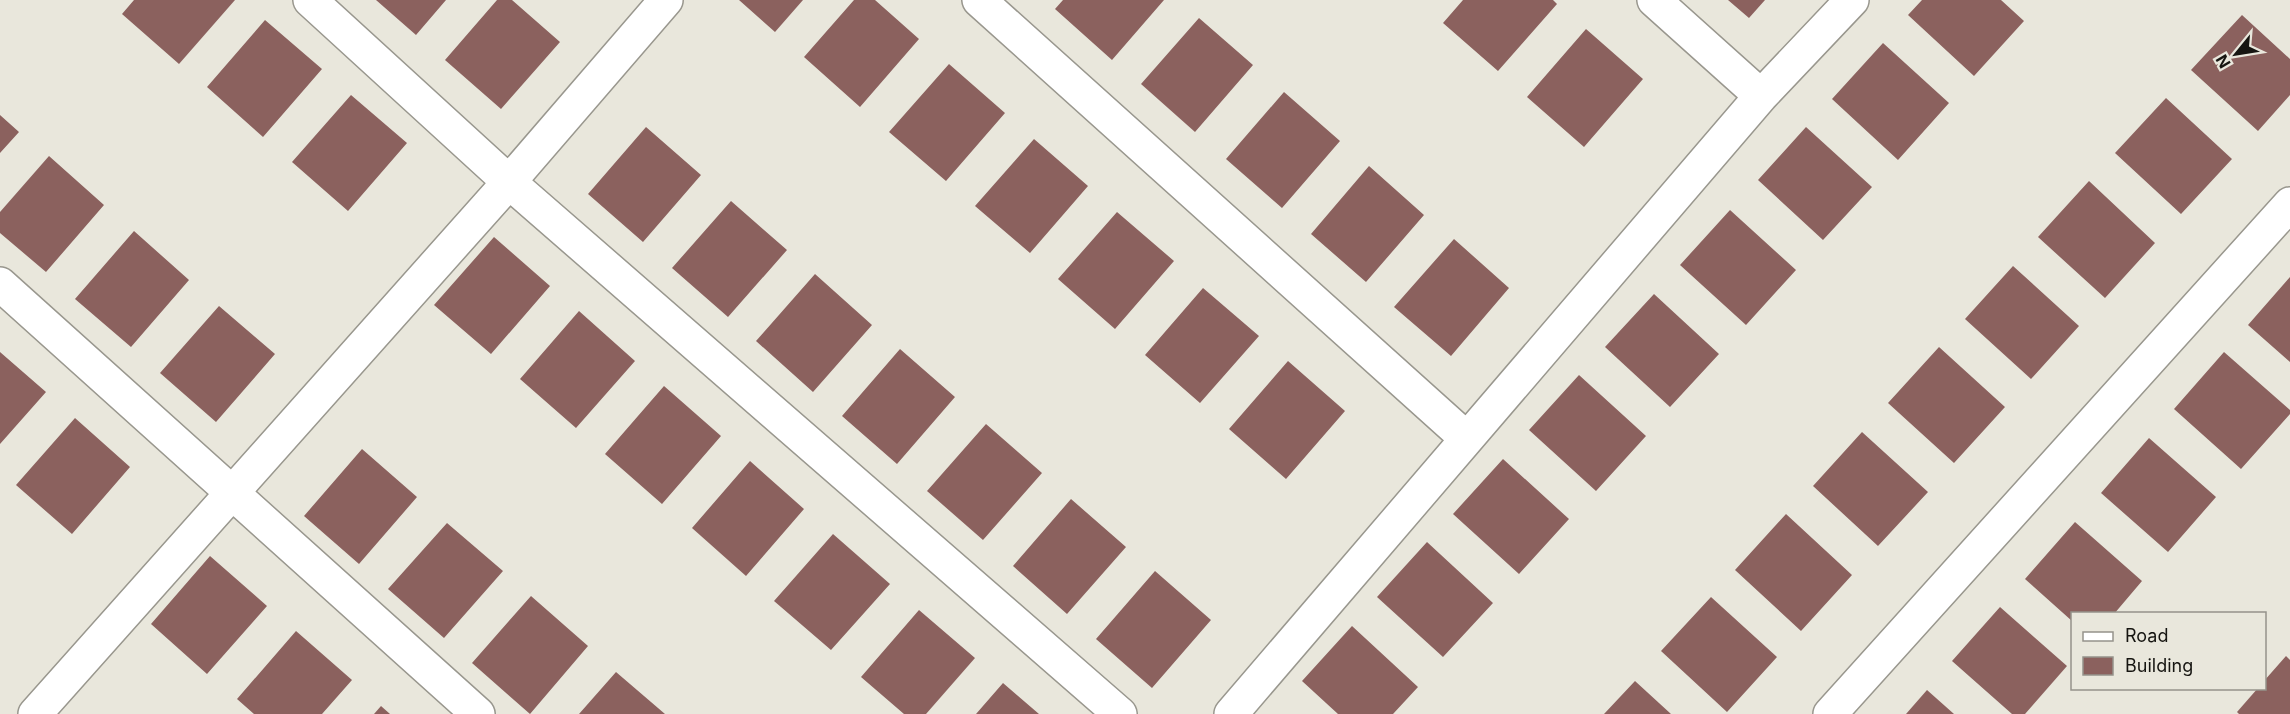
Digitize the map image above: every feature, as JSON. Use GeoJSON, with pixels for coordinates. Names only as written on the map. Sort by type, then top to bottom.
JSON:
{"type":"FeatureCollection","features":[{"type":"Feature","properties":{"kind":"street"},"geometry":{"type":"LineString","coordinates":[[310,0],[509,182],[1120,714]]}},
{"type":"Feature","properties":{"kind":"street"},"geometry":{"type":"LineString","coordinates":[[34,714],[509,182],[666,0]]}},
{"type":"Feature","properties":{"kind":"street"},"geometry":{"type":"LineString","coordinates":[[979,0],[1466,438]]}},
{"type":"Feature","properties":{"kind":"street"},"geometry":{"type":"LineString","coordinates":[[1654,0],[1761,96]]}},
{"type":"Feature","properties":{"kind":"street"},"geometry":{"type":"LineString","coordinates":[[1231,714],[1761,96],[1852,0]]}},
{"type":"Feature","properties":{"kind":"street"},"geometry":{"type":"LineString","coordinates":[[1830,714],[2290,204]]}},
{"type":"Feature","properties":{"kind":"street"},"geometry":{"type":"LineString","coordinates":[[0,284],[478,714]]}},
{"type":"Feature","properties":{"kind":"building"},"geometry":{"type":"Polygon","coordinates":[[[134,0],[235,0],[179,64],[122,14],[134,0]]]}},
{"type":"Feature","properties":{"kind":"building"},"geometry":{"type":"Polygon","coordinates":[[[376,0],[446,0],[416,35],[376,0]]]}},
{"type":"Feature","properties":{"kind":"building"},"geometry":{"type":"Polygon","coordinates":[[[497,0],[512,0],[560,42],[501,109],[445,60],[497,0]]]}},
{"type":"Feature","properties":{"kind":"building"},"geometry":{"type":"Polygon","coordinates":[[[739,0],[803,0],[775,32],[739,0]]]}},
{"type":"Feature","properties":{"kind":"building"},"geometry":{"type":"Polygon","coordinates":[[[854,0],[875,0],[919,39],[860,107],[804,57],[854,0]]]}},
{"type":"Feature","properties":{"kind":"building"},"geometry":{"type":"Polygon","coordinates":[[[1063,0],[1164,0],[1112,60],[1055,9],[1063,0]]]}},
{"type":"Feature","properties":{"kind":"building"},"geometry":{"type":"Polygon","coordinates":[[[1463,0],[1553,0],[1557,4],[1498,71],[1443,23],[1463,0]]]}},
{"type":"Feature","properties":{"kind":"building"},"geometry":{"type":"Polygon","coordinates":[[[1728,0],[1765,0],[1749,18],[1728,0]]]}},
{"type":"Feature","properties":{"kind":"building"},"geometry":{"type":"Polygon","coordinates":[[[1922,0],[2001,0],[2024,21],[1974,76],[1908,15],[1922,0]]]}},
{"type":"Feature","properties":{"kind":"building"},"geometry":{"type":"Polygon","coordinates":[[[2242,15],[2290,59],[2290,95],[2258,131],[2191,70],[2242,15]]]}},
{"type":"Feature","properties":{"kind":"building"},"geometry":{"type":"Polygon","coordinates":[[[1199,18],[1253,65],[1195,132],[1141,84],[1199,18]]]}},
{"type":"Feature","properties":{"kind":"building"},"geometry":{"type":"Polygon","coordinates":[[[265,20],[322,69],[263,137],[207,87],[265,20]]]}},
{"type":"Feature","properties":{"kind":"building"},"geometry":{"type":"Polygon","coordinates":[[[1586,29],[1643,79],[1584,147],[1527,97],[1586,29]]]}},
{"type":"Feature","properties":{"kind":"building"},"geometry":{"type":"Polygon","coordinates":[[[1883,43],[1949,103],[1898,160],[1832,99],[1883,43]]]}},
{"type":"Feature","properties":{"kind":"building"},"geometry":{"type":"Polygon","coordinates":[[[949,64],[1005,113],[946,181],[889,132],[949,64]]]}},
{"type":"Feature","properties":{"kind":"building"},"geometry":{"type":"Polygon","coordinates":[[[1284,92],[1340,141],[1282,208],[1226,159],[1284,92]]]}},
{"type":"Feature","properties":{"kind":"building"},"geometry":{"type":"Polygon","coordinates":[[[351,95],[407,143],[348,211],[292,162],[351,95]]]}},
{"type":"Feature","properties":{"kind":"building"},"geometry":{"type":"Polygon","coordinates":[[[2166,98],[2232,159],[2181,214],[2115,153],[2166,98]]]}},
{"type":"Feature","properties":{"kind":"building"},"geometry":{"type":"Polygon","coordinates":[[[0,115],[19,132],[0,153],[0,115]]]}},
{"type":"Feature","properties":{"kind":"building"},"geometry":{"type":"Polygon","coordinates":[[[646,127],[701,175],[643,242],[588,194],[646,127]]]}},
{"type":"Feature","properties":{"kind":"building"},"geometry":{"type":"Polygon","coordinates":[[[1806,127],[1872,187],[1823,240],[1758,180],[1806,127]]]}},
{"type":"Feature","properties":{"kind":"building"},"geometry":{"type":"Polygon","coordinates":[[[1034,139],[1088,186],[1030,253],[975,206],[1034,139]]]}},
{"type":"Feature","properties":{"kind":"building"},"geometry":{"type":"Polygon","coordinates":[[[49,156],[104,205],[46,272],[0,233],[0,212],[49,156]]]}},
{"type":"Feature","properties":{"kind":"building"},"geometry":{"type":"Polygon","coordinates":[[[1369,166],[1424,215],[1366,282],[1311,234],[1369,166]]]}},
{"type":"Feature","properties":{"kind":"building"},"geometry":{"type":"Polygon","coordinates":[[[2089,181],[2155,243],[2105,298],[2038,237],[2089,181]]]}},
{"type":"Feature","properties":{"kind":"building"},"geometry":{"type":"Polygon","coordinates":[[[731,201],[787,250],[728,317],[672,268],[731,201]]]}},
{"type":"Feature","properties":{"kind":"building"},"geometry":{"type":"Polygon","coordinates":[[[1730,210],[1796,270],[1746,325],[1680,265],[1730,210]]]}},
{"type":"Feature","properties":{"kind":"building"},"geometry":{"type":"Polygon","coordinates":[[[1117,212],[1174,261],[1115,329],[1058,279],[1117,212]]]}},
{"type":"Feature","properties":{"kind":"building"},"geometry":{"type":"Polygon","coordinates":[[[134,231],[189,280],[131,347],[75,299],[134,231]]]}},
{"type":"Feature","properties":{"kind":"building"},"geometry":{"type":"Polygon","coordinates":[[[494,237],[550,286],[491,354],[434,305],[494,237]]]}},
{"type":"Feature","properties":{"kind":"building"},"geometry":{"type":"Polygon","coordinates":[[[1454,239],[1509,288],[1451,356],[1394,307],[1454,239]]]}},
{"type":"Feature","properties":{"kind":"building"},"geometry":{"type":"Polygon","coordinates":[[[2013,266],[2079,326],[2031,379],[1965,319],[2013,266]]]}},
{"type":"Feature","properties":{"kind":"building"},"geometry":{"type":"Polygon","coordinates":[[[815,274],[872,325],[813,392],[756,341],[815,274]]]}},
{"type":"Feature","properties":{"kind":"building"},"geometry":{"type":"Polygon","coordinates":[[[2290,277],[2290,362],[2248,325],[2290,277]]]}},
{"type":"Feature","properties":{"kind":"building"},"geometry":{"type":"Polygon","coordinates":[[[1203,288],[1259,336],[1200,403],[1145,355],[1203,288]]]}},
{"type":"Feature","properties":{"kind":"building"},"geometry":{"type":"Polygon","coordinates":[[[1654,294],[1719,354],[1670,407],[1605,347],[1654,294]]]}},
{"type":"Feature","properties":{"kind":"building"},"geometry":{"type":"Polygon","coordinates":[[[219,306],[275,354],[216,422],[160,373],[219,306]]]}},
{"type":"Feature","properties":{"kind":"building"},"geometry":{"type":"Polygon","coordinates":[[[579,311],[635,361],[576,428],[520,379],[579,311]]]}},
{"type":"Feature","properties":{"kind":"building"},"geometry":{"type":"Polygon","coordinates":[[[1939,347],[2005,407],[1954,463],[1888,403],[1939,347]]]}},
{"type":"Feature","properties":{"kind":"building"},"geometry":{"type":"Polygon","coordinates":[[[900,349],[955,397],[897,464],[842,416],[900,349]]]}},
{"type":"Feature","properties":{"kind":"building"},"geometry":{"type":"Polygon","coordinates":[[[0,352],[46,392],[0,444],[0,352]]]}},
{"type":"Feature","properties":{"kind":"building"},"geometry":{"type":"Polygon","coordinates":[[[2224,352],[2290,410],[2290,414],[2241,469],[2174,409],[2224,352]]]}},
{"type":"Feature","properties":{"kind":"building"},"geometry":{"type":"Polygon","coordinates":[[[1288,361],[1345,411],[1286,479],[1229,429],[1288,361]]]}},
{"type":"Feature","properties":{"kind":"building"},"geometry":{"type":"Polygon","coordinates":[[[1579,375],[1646,436],[1596,491],[1529,430],[1579,375]]]}},
{"type":"Feature","properties":{"kind":"building"},"geometry":{"type":"Polygon","coordinates":[[[664,386],[721,436],[662,504],[605,454],[664,386]]]}},
{"type":"Feature","properties":{"kind":"building"},"geometry":{"type":"Polygon","coordinates":[[[75,418],[130,467],[72,534],[16,485],[75,418]]]}},
{"type":"Feature","properties":{"kind":"building"},"geometry":{"type":"Polygon","coordinates":[[[986,424],[1042,473],[983,540],[927,491],[986,424]]]}},
{"type":"Feature","properties":{"kind":"building"},"geometry":{"type":"Polygon","coordinates":[[[1862,432],[1928,492],[1878,546],[1813,486],[1862,432]]]}},
{"type":"Feature","properties":{"kind":"building"},"geometry":{"type":"Polygon","coordinates":[[[2149,438],[2216,497],[2168,552],[2101,493],[2149,438]]]}},
{"type":"Feature","properties":{"kind":"building"},"geometry":{"type":"Polygon","coordinates":[[[362,449],[417,497],[359,564],[304,516],[362,449]]]}},
{"type":"Feature","properties":{"kind":"building"},"geometry":{"type":"Polygon","coordinates":[[[1503,459],[1569,519],[1519,574],[1453,514],[1503,459]]]}},
{"type":"Feature","properties":{"kind":"building"},"geometry":{"type":"Polygon","coordinates":[[[750,461],[804,509],[746,576],[692,528],[750,461]]]}},
{"type":"Feature","properties":{"kind":"building"},"geometry":{"type":"Polygon","coordinates":[[[1071,499],[1126,547],[1067,614],[1013,566],[1071,499]]]}},
{"type":"Feature","properties":{"kind":"building"},"geometry":{"type":"Polygon","coordinates":[[[1786,514],[1852,575],[1801,631],[1735,570],[1786,514]]]}},
{"type":"Feature","properties":{"kind":"building"},"geometry":{"type":"Polygon","coordinates":[[[2075,522],[2142,581],[2116,612],[2071,612],[2071,620],[2025,579],[2075,522]]]}},
{"type":"Feature","properties":{"kind":"building"},"geometry":{"type":"Polygon","coordinates":[[[447,523],[503,571],[444,638],[388,589],[447,523]]]}},
{"type":"Feature","properties":{"kind":"building"},"geometry":{"type":"Polygon","coordinates":[[[833,534],[890,584],[831,650],[774,601],[833,534]]]}},
{"type":"Feature","properties":{"kind":"building"},"geometry":{"type":"Polygon","coordinates":[[[1427,542],[1493,603],[1443,657],[1377,597],[1427,542]]]}},
{"type":"Feature","properties":{"kind":"building"},"geometry":{"type":"Polygon","coordinates":[[[210,556],[267,606],[207,674],[151,624],[210,556]]]}},
{"type":"Feature","properties":{"kind":"building"},"geometry":{"type":"Polygon","coordinates":[[[1155,571],[1211,620],[1152,688],[1096,639],[1155,571]]]}},
{"type":"Feature","properties":{"kind":"building"},"geometry":{"type":"Polygon","coordinates":[[[531,596],[588,646],[530,714],[472,663],[531,596]]]}},
{"type":"Feature","properties":{"kind":"building"},"geometry":{"type":"Polygon","coordinates":[[[1711,597],[1777,657],[1727,712],[1661,651],[1711,597]]]}},
{"type":"Feature","properties":{"kind":"building"},"geometry":{"type":"Polygon","coordinates":[[[2000,607],[2067,666],[2025,714],[2012,714],[1952,661],[2000,607]]]}},
{"type":"Feature","properties":{"kind":"building"},"geometry":{"type":"Polygon","coordinates":[[[919,610],[975,658],[926,714],[904,714],[861,677],[919,610]]]}},
{"type":"Feature","properties":{"kind":"building"},"geometry":{"type":"Polygon","coordinates":[[[1352,626],[1418,687],[1393,714],[1338,714],[1302,681],[1352,626]]]}},
{"type":"Feature","properties":{"kind":"building"},"geometry":{"type":"Polygon","coordinates":[[[296,631],[352,680],[322,714],[254,714],[237,699],[296,631]]]}},
{"type":"Feature","properties":{"kind":"building"},"geometry":{"type":"Polygon","coordinates":[[[2286,656],[2290,660],[2290,714],[2239,714],[2237,712],[2256,690],[2266,690],[2266,679],[2286,656]]]}},
{"type":"Feature","properties":{"kind":"building"},"geometry":{"type":"Polygon","coordinates":[[[616,672],[665,714],[579,714],[616,672]]]}},
{"type":"Feature","properties":{"kind":"building"},"geometry":{"type":"Polygon","coordinates":[[[1635,681],[1671,714],[1604,714],[1635,681]]]}},
{"type":"Feature","properties":{"kind":"building"},"geometry":{"type":"Polygon","coordinates":[[[1003,683],[1039,714],[976,714],[1003,683]]]}},
{"type":"Feature","properties":{"kind":"building"},"geometry":{"type":"Polygon","coordinates":[[[1927,690],[1954,714],[1906,714],[1927,690]]]}},
{"type":"Feature","properties":{"kind":"building"},"geometry":{"type":"Polygon","coordinates":[[[381,706],[390,714],[374,714],[381,706]]]}}]}
